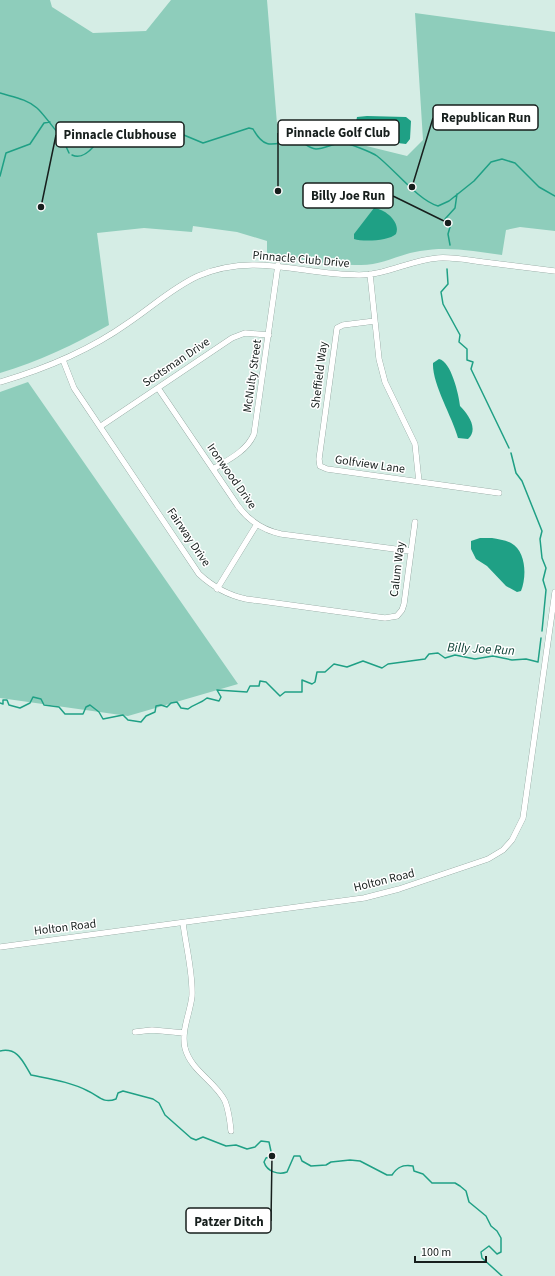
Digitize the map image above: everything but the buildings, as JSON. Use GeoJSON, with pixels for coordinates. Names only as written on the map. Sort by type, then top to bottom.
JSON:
{"type":"FeatureCollection","features":[{"type":"Feature","properties":{"kind":"street","name":"Pinnacle Club Drive"},"geometry":{"type":"LineString","coordinates":[[0,382],[63,360],[95,344],[128,324],[176,288],[198,276],[219,269],[241,265],[278,266],[342,274],[370,274],[420,261],[440,258],[459,259],[555,272]]}},
{"type":"Feature","properties":{"kind":"street","name":"McNulty Street"},"geometry":{"type":"LineString","coordinates":[[213,469],[249,444],[254,434],[278,266]]}},
{"type":"Feature","properties":{"kind":"street"},"geometry":{"type":"LineString","coordinates":[[370,274],[376,346],[382,371],[394,402],[415,444],[419,482]]}},
{"type":"Feature","properties":{"kind":"street","name":"Sheffield Way"},"geometry":{"type":"LineString","coordinates":[[320,464],[337,328],[344,325],[375,321]]}},
{"type":"Feature","properties":{"kind":"street","name":"Scotsman Drive"},"geometry":{"type":"LineString","coordinates":[[101,426],[232,338],[245,333],[269,336]]}},
{"type":"Feature","properties":{"kind":"street","name":"Fairway Drive"},"geometry":{"type":"LineString","coordinates":[[63,360],[74,388],[101,426],[199,574],[217,589],[233,596],[246,599],[385,618],[397,616]]}},
{"type":"Feature","properties":{"kind":"street","name":"Ironwood Drive"},"geometry":{"type":"LineString","coordinates":[[158,388],[241,511],[257,524],[281,534],[410,551]]}},
{"type":"Feature","properties":{"kind":"street","name":"Golfview Lane"},"geometry":{"type":"LineString","coordinates":[[320,464],[327,469],[499,493]]}},
{"type":"Feature","properties":{"kind":"street","name":"Calum Way"},"geometry":{"type":"LineString","coordinates":[[397,616],[402,610],[404,604],[415,522]]}},
{"type":"Feature","properties":{"kind":"street"},"geometry":{"type":"LineString","coordinates":[[217,589],[257,524]]}},
{"type":"Feature","properties":{"kind":"street","name":"Holton Road"},"geometry":{"type":"LineString","coordinates":[[0,946],[183,923],[375,896],[478,864],[503,850],[512,840],[523,818],[555,592]]}},
{"type":"Feature","properties":{"kind":"street"},"geometry":{"type":"LineString","coordinates":[[183,923],[192,987],[190,1009],[184,1033],[185,1047],[190,1061],[216,1088],[225,1102],[231,1131]]}},
{"type":"Feature","properties":{"kind":"street"},"geometry":{"type":"LineString","coordinates":[[135,1032],[152,1030],[184,1033]]}},
{"type":"Feature","properties":{"kind":"shaded area"},"geometry":{"type":"Polygon","coordinates":[[[0,0],[50,0],[52,7],[93,33],[146,31],[171,0],[267,0],[277,124],[407,156],[423,140],[415,13],[555,32],[555,231],[520,227],[506,230],[502,255],[440,249],[413,252],[369,265],[326,263],[267,254],[267,241],[237,232],[193,226],[192,232],[144,228],[97,233],[109,325],[56,352],[28,364],[0,373],[0,0]]]}},
{"type":"Feature","properties":{"kind":"shaded area"},"geometry":{"type":"Polygon","coordinates":[[[357,117],[406,117],[411,121],[410,139],[406,144],[393,142],[375,136],[357,127],[357,117]]]}},
{"type":"Feature","properties":{"kind":"shaded area"},"geometry":{"type":"Polygon","coordinates":[[[374,208],[383,211],[391,217],[396,225],[396,234],[388,238],[376,240],[354,239],[354,234],[374,208]]]}},
{"type":"Feature","properties":{"kind":"shaded area"},"geometry":{"type":"Polygon","coordinates":[[[439,359],[443,361],[451,372],[460,406],[471,422],[473,431],[468,439],[458,438],[439,390],[433,363],[439,359]]]}},
{"type":"Feature","properties":{"kind":"shaded area"},"geometry":{"type":"Polygon","coordinates":[[[28,382],[238,684],[128,716],[0,698],[0,392],[28,382]]]}},
{"type":"Feature","properties":{"kind":"shaded area"},"geometry":{"type":"Polygon","coordinates":[[[480,538],[492,538],[511,543],[520,552],[524,564],[524,578],[521,591],[517,592],[506,586],[487,566],[476,559],[471,549],[471,541],[480,538]]]}},
{"type":"Feature","properties":{"kind":"waterway"},"geometry":{"type":"LineString","coordinates":[[0,93],[29,102],[40,111],[67,143],[76,138],[95,141],[107,136]]}},
{"type":"Feature","properties":{"kind":"waterway"},"geometry":{"type":"LineString","coordinates":[[0,176],[6,153],[30,144],[44,123],[50,122]]}},
{"type":"Feature","properties":{"kind":"waterway"},"geometry":{"type":"LineString","coordinates":[[89,139],[94,146],[105,139],[113,128],[125,126],[155,128],[179,133],[203,143],[249,128],[253,129],[258,137],[268,144],[278,144],[297,140],[316,149],[339,143],[345,143],[365,150],[377,156],[423,198],[438,206],[449,201],[474,181],[491,162],[502,159],[515,163],[539,187],[555,196]]}},
{"type":"Feature","properties":{"kind":"waterway"},"geometry":{"type":"LineString","coordinates":[[64,142],[69,153]]}},
{"type":"Feature","properties":{"kind":"waterway"},"geometry":{"type":"LineString","coordinates":[[72,155],[84,155],[94,146]]}},
{"type":"Feature","properties":{"kind":"waterway","name":"Billy Joe Run"},"geometry":{"type":"LineString","coordinates":[[450,245],[448,234],[450,227],[445,219],[455,208],[457,194]]}},
{"type":"Feature","properties":{"kind":"waterway","name":"Billy Joe Run"},"geometry":{"type":"LineString","coordinates":[[447,269],[448,284],[441,292],[443,304],[460,335],[459,342],[467,349],[467,360],[473,362],[471,369],[509,448]]}},
{"type":"Feature","properties":{"kind":"waterway","name":"Billy Joe Run"},"geometry":{"type":"LineString","coordinates":[[511,453],[516,473],[522,481],[542,531],[540,539],[542,558],[546,568],[543,580],[546,590],[542,631]]}},
{"type":"Feature","properties":{"kind":"waterway","name":"Billy Joe Run"},"geometry":{"type":"LineString","coordinates":[[0,703],[3,704],[3,700],[7,700],[9,705],[20,708],[30,703],[33,697],[41,699],[44,705],[59,707],[65,714],[83,714],[86,707],[90,705],[99,712],[103,719],[123,715],[128,720],[141,722],[146,716],[155,712],[156,706],[161,705],[167,707],[171,703],[177,702],[181,708],[188,709],[207,698],[219,701],[221,697],[217,690],[247,692],[250,686],[259,686],[260,681],[266,682],[280,696],[285,692],[302,692],[302,680],[312,684],[315,682],[317,672],[325,672],[334,664],[347,667],[363,661],[382,668],[388,664],[425,659],[429,654],[438,653],[445,658],[455,655],[475,659],[493,656],[512,660],[526,659],[538,662],[541,638]]}},
{"type":"Feature","properties":{"kind":"waterway"},"geometry":{"type":"LineString","coordinates":[[0,1051],[6,1050],[16,1053],[31,1075],[75,1085],[104,1100],[108,1101],[116,1099],[118,1093],[123,1091],[153,1099],[159,1103],[165,1115],[191,1138],[196,1140],[203,1137],[226,1146],[236,1145],[247,1149],[255,1147],[261,1141],[269,1142],[272,1156],[266,1158],[264,1162],[270,1170],[277,1173],[287,1172],[294,1156],[300,1156],[302,1161],[311,1166],[326,1165],[331,1162],[350,1160],[360,1161],[387,1175],[392,1175],[396,1170],[406,1165],[413,1166],[414,1171],[423,1174],[432,1183],[455,1183],[466,1191],[469,1202],[486,1216],[491,1226],[497,1231],[501,1238],[501,1252],[497,1254],[489,1246],[481,1252],[482,1258],[502,1276]]}},
{"type":"Feature","properties":{"kind":"place","name":"Republican Run"},"geometry":{"type":"Point","coordinates":[412,187]}},
{"type":"Feature","properties":{"kind":"place","name":"Pinnacle Golf Club"},"geometry":{"type":"Point","coordinates":[278,191]}},
{"type":"Feature","properties":{"kind":"place","name":"Pinnacle Clubhouse"},"geometry":{"type":"Point","coordinates":[41,207]}},
{"type":"Feature","properties":{"kind":"place","name":"Billy Joe Run"},"geometry":{"type":"Point","coordinates":[448,223]}},
{"type":"Feature","properties":{"kind":"place","name":"Patzer Ditch"},"geometry":{"type":"Point","coordinates":[272,1156]}}]}
